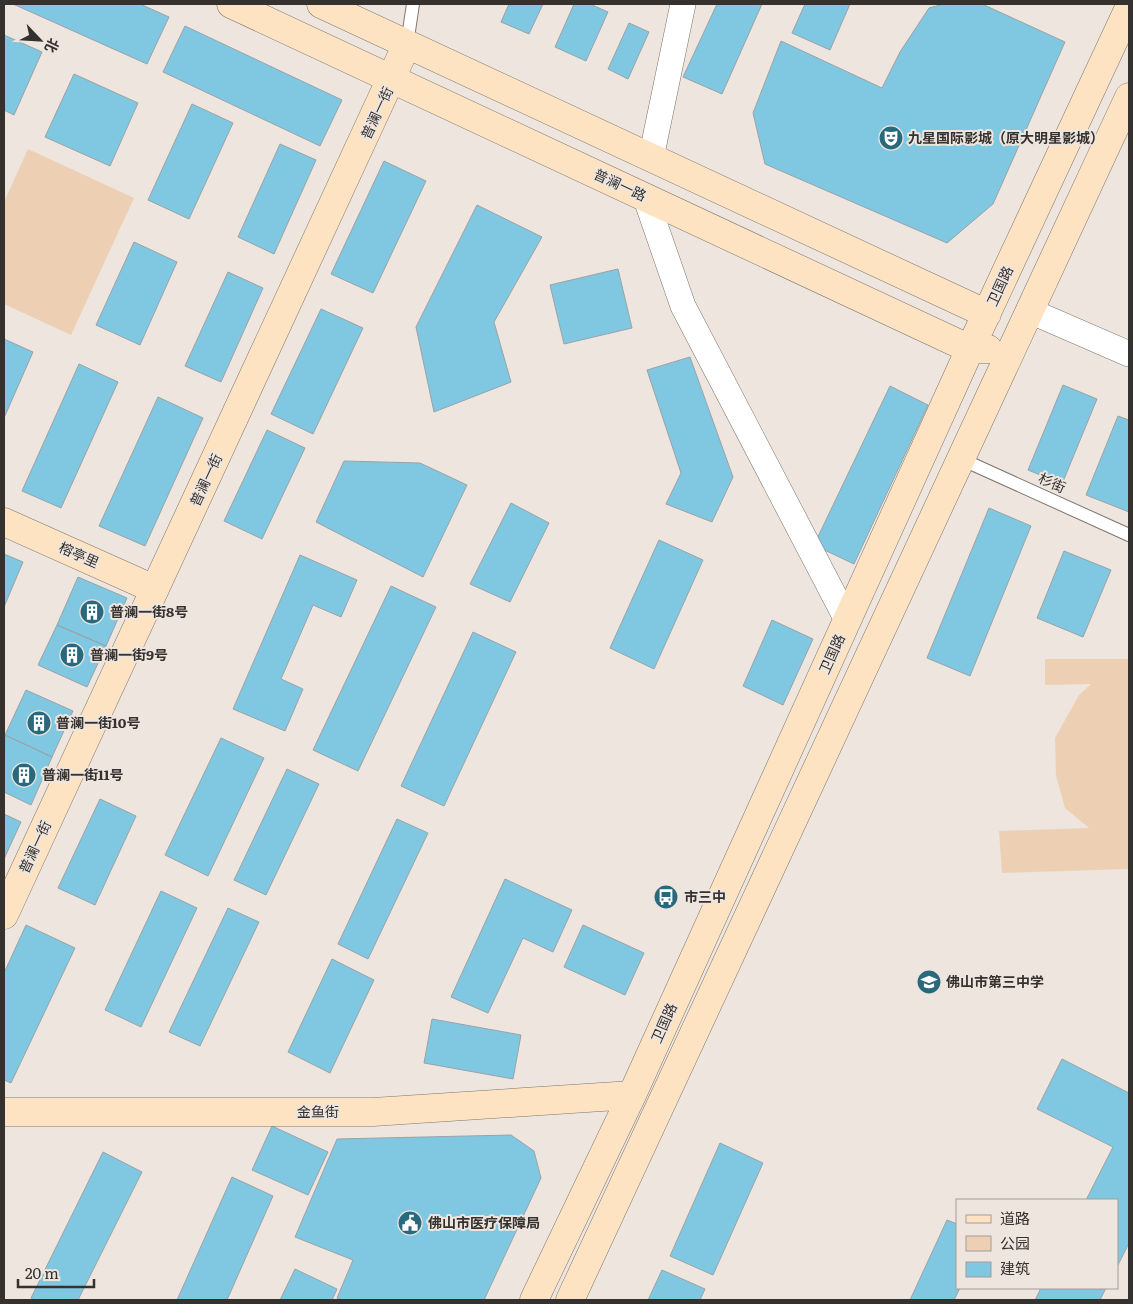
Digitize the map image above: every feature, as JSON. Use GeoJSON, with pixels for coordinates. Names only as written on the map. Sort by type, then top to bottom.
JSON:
{"type":"FeatureCollection","features":[{"type":"Feature","properties":{"kind":"main road","name":"普澜一路"},"geometry":{"type":"LineString","coordinates":[[231,4],[970,349],[1012,350]]}},
{"type":"Feature","properties":{"kind":"main road"},"geometry":{"type":"LineString","coordinates":[[321,4],[987,314],[1012,350]]}},
{"type":"Feature","properties":{"kind":"main road","name":"卫国路"},"geometry":{"type":"LineString","coordinates":[[534,1300],[632,1095],[970,349],[1129,8]]}},
{"type":"Feature","properties":{"kind":"main road","name":"普澜一街"},"geometry":{"type":"LineString","coordinates":[[4,915],[393,78],[407,44]]}},
{"type":"Feature","properties":{"kind":"main road"},"geometry":{"type":"LineString","coordinates":[[570,1300],[1129,97]]}},
{"type":"Feature","properties":{"kind":"main road","name":"榕亭里"},"geometry":{"type":"LineString","coordinates":[[4,522],[154,589]]}},
{"type":"Feature","properties":{"kind":"main road","name":"金鱼街"},"geometry":{"type":"LineString","coordinates":[[4,1112],[373,1112],[632,1095]]}},
{"type":"Feature","properties":{"kind":"street"},"geometry":{"type":"LineString","coordinates":[[652,158],[683,4]]}},
{"type":"Feature","properties":{"kind":"street"},"geometry":{"type":"LineString","coordinates":[[645,196],[682,306],[847,620]]}},
{"type":"Feature","properties":{"kind":"street"},"geometry":{"type":"LineString","coordinates":[[1030,311],[1129,354]]}},
{"type":"Feature","properties":{"kind":"lane"},"geometry":{"type":"LineString","coordinates":[[407,44],[413,4]]}},
{"type":"Feature","properties":{"kind":"lane","name":"杉街"},"geometry":{"type":"LineString","coordinates":[[961,459],[1129,535]]}},
{"type":"Feature","properties":{"kind":"green space"},"geometry":{"type":"Polygon","coordinates":[[[28,149],[134,198],[71,335],[4,304],[4,202],[28,149]]]}},
{"type":"Feature","properties":{"kind":"green space"},"geometry":{"type":"Polygon","coordinates":[[[1045,659],[1129,659],[1129,869],[1002,873],[999,831],[1089,828],[1065,808],[1056,776],[1055,738],[1079,695],[1091,684],[1045,685],[1045,659]]]}},
{"type":"Feature","properties":{"kind":"building"},"geometry":{"type":"Polygon","coordinates":[[[13,4],[140,4],[169,17],[147,64],[13,4]]]}},
{"type":"Feature","properties":{"kind":"building"},"geometry":{"type":"Polygon","coordinates":[[[509,4],[543,4],[529,34],[501,22],[509,4]]]}},
{"type":"Feature","properties":{"kind":"building"},"geometry":{"type":"Polygon","coordinates":[[[574,4],[590,4],[608,12],[586,61],[555,47],[574,4]]]}},
{"type":"Feature","properties":{"kind":"building"},"geometry":{"type":"Polygon","coordinates":[[[717,4],[762,4],[722,94],[683,77],[717,4]]]}},
{"type":"Feature","properties":{"kind":"building"},"geometry":{"type":"Polygon","coordinates":[[[805,4],[850,4],[830,50],[792,33],[805,4]]]}},
{"type":"Feature","properties":{"kind":"building","name":"九星国际影城（原大明星影城）"},"geometry":{"type":"Polygon","coordinates":[[[944,4],[982,4],[1065,42],[993,204],[947,243],[765,164],[753,113],[781,41],[882,88],[900,52],[929,8],[944,4]]]}},
{"type":"Feature","properties":{"kind":"building"},"geometry":{"type":"Polygon","coordinates":[[[629,23],[649,32],[628,79],[608,69],[629,23]]]}},
{"type":"Feature","properties":{"kind":"building"},"geometry":{"type":"Polygon","coordinates":[[[185,26],[342,100],[320,146],[163,72],[185,26]]]}},
{"type":"Feature","properties":{"kind":"building"},"geometry":{"type":"Polygon","coordinates":[[[4,35],[42,52],[14,115],[4,110],[4,35]]]}},
{"type":"Feature","properties":{"kind":"building"},"geometry":{"type":"Polygon","coordinates":[[[74,74],[138,103],[110,166],[45,137],[74,74]]]}},
{"type":"Feature","properties":{"kind":"building"},"geometry":{"type":"Polygon","coordinates":[[[192,104],[233,123],[189,219],[148,200],[192,104]]]}},
{"type":"Feature","properties":{"kind":"building"},"geometry":{"type":"Polygon","coordinates":[[[280,144],[316,160],[274,254],[238,237],[280,144]]]}},
{"type":"Feature","properties":{"kind":"building"},"geometry":{"type":"Polygon","coordinates":[[[384,161],[426,181],[373,293],[331,274],[384,161]]]}},
{"type":"Feature","properties":{"kind":"building"},"geometry":{"type":"Polygon","coordinates":[[[477,205],[542,237],[494,322],[511,382],[434,412],[416,327],[477,205]]]}},
{"type":"Feature","properties":{"kind":"building"},"geometry":{"type":"Polygon","coordinates":[[[134,242],[177,262],[140,345],[96,325],[134,242]]]}},
{"type":"Feature","properties":{"kind":"building"},"geometry":{"type":"Polygon","coordinates":[[[618,269],[632,328],[564,344],[550,285],[618,269]]]}},
{"type":"Feature","properties":{"kind":"building"},"geometry":{"type":"Polygon","coordinates":[[[228,272],[263,288],[221,382],[185,366],[228,272]]]}},
{"type":"Feature","properties":{"kind":"building"},"geometry":{"type":"Polygon","coordinates":[[[321,309],[363,328],[313,434],[271,414],[321,309]]]}},
{"type":"Feature","properties":{"kind":"building"},"geometry":{"type":"Polygon","coordinates":[[[4,339],[33,352],[4,418],[4,339]]]}},
{"type":"Feature","properties":{"kind":"building"},"geometry":{"type":"Polygon","coordinates":[[[690,357],[733,477],[712,522],[666,504],[681,473],[647,370],[690,357]]]}},
{"type":"Feature","properties":{"kind":"building"},"geometry":{"type":"Polygon","coordinates":[[[79,364],[118,382],[61,508],[22,491],[79,364]]]}},
{"type":"Feature","properties":{"kind":"building"},"geometry":{"type":"Polygon","coordinates":[[[1063,385],[1097,399],[1062,484],[1028,470],[1063,385]]]}},
{"type":"Feature","properties":{"kind":"building"},"geometry":{"type":"Polygon","coordinates":[[[890,386],[928,405],[854,564],[814,545],[890,386]]]}},
{"type":"Feature","properties":{"kind":"building"},"geometry":{"type":"Polygon","coordinates":[[[158,397],[203,418],[145,546],[99,526],[158,397]]]}},
{"type":"Feature","properties":{"kind":"building"},"geometry":{"type":"Polygon","coordinates":[[[1118,416],[1129,420],[1129,512],[1086,495],[1118,416]]]}},
{"type":"Feature","properties":{"kind":"building"},"geometry":{"type":"Polygon","coordinates":[[[267,430],[305,448],[262,539],[224,521],[267,430]]]}},
{"type":"Feature","properties":{"kind":"building"},"geometry":{"type":"Polygon","coordinates":[[[344,461],[420,463],[467,485],[423,577],[316,522],[344,461]]]}},
{"type":"Feature","properties":{"kind":"building"},"geometry":{"type":"Polygon","coordinates":[[[511,503],[549,523],[510,602],[470,584],[511,503]]]}},
{"type":"Feature","properties":{"kind":"building"},"geometry":{"type":"Polygon","coordinates":[[[989,508],[1031,526],[970,676],[927,658],[989,508]]]}},
{"type":"Feature","properties":{"kind":"building"},"geometry":{"type":"Polygon","coordinates":[[[659,540],[703,560],[654,669],[610,648],[659,540]]]}},
{"type":"Feature","properties":{"kind":"building"},"geometry":{"type":"Polygon","coordinates":[[[1064,551],[1111,570],[1083,637],[1037,618],[1064,551]]]}},
{"type":"Feature","properties":{"kind":"building"},"geometry":{"type":"Polygon","coordinates":[[[4,554],[23,562],[4,607],[4,554]]]}},
{"type":"Feature","properties":{"kind":"building"},"geometry":{"type":"Polygon","coordinates":[[[300,555],[357,580],[341,617],[313,605],[281,679],[303,689],[285,731],[233,709],[300,555]]]}},
{"type":"Feature","properties":{"kind":"building","name":"普澜一街8号"},"geometry":{"type":"Polygon","coordinates":[[[78,577],[127,598],[106,646],[57,625],[78,577]]]}},
{"type":"Feature","properties":{"kind":"building"},"geometry":{"type":"Polygon","coordinates":[[[391,586],[436,607],[358,771],[313,750],[391,586]]]}},
{"type":"Feature","properties":{"kind":"building"},"geometry":{"type":"Polygon","coordinates":[[[772,620],[813,639],[783,705],[743,686],[772,620]]]}},
{"type":"Feature","properties":{"kind":"building","name":"普澜一街9号"},"geometry":{"type":"Polygon","coordinates":[[[57,625],[106,646],[87,687],[38,665],[57,625]]]}},
{"type":"Feature","properties":{"kind":"building"},"geometry":{"type":"Polygon","coordinates":[[[473,632],[516,652],[444,806],[401,786],[473,632]]]}},
{"type":"Feature","properties":{"kind":"building","name":"普澜一街10号"},"geometry":{"type":"Polygon","coordinates":[[[26,690],[73,711],[52,757],[5,735],[26,690]]]}},
{"type":"Feature","properties":{"kind":"building","name":"普澜一街11号"},"geometry":{"type":"Polygon","coordinates":[[[5,735],[52,757],[31,805],[4,792],[5,735]]]}},
{"type":"Feature","properties":{"kind":"building"},"geometry":{"type":"Polygon","coordinates":[[[221,738],[264,758],[208,876],[165,855],[221,738]]]}},
{"type":"Feature","properties":{"kind":"building"},"geometry":{"type":"Polygon","coordinates":[[[287,769],[319,784],[266,895],[234,880],[287,769]]]}},
{"type":"Feature","properties":{"kind":"building"},"geometry":{"type":"Polygon","coordinates":[[[100,799],[136,816],[95,905],[58,888],[100,799]]]}},
{"type":"Feature","properties":{"kind":"building"},"geometry":{"type":"Polygon","coordinates":[[[4,814],[21,822],[4,859],[4,814]]]}},
{"type":"Feature","properties":{"kind":"building"},"geometry":{"type":"Polygon","coordinates":[[[397,819],[428,833],[368,959],[338,944],[397,819]]]}},
{"type":"Feature","properties":{"kind":"building"},"geometry":{"type":"Polygon","coordinates":[[[505,879],[572,910],[553,952],[523,938],[488,1013],[451,997],[505,879]]]}},
{"type":"Feature","properties":{"kind":"building"},"geometry":{"type":"Polygon","coordinates":[[[161,891],[197,908],[141,1027],[105,1010],[161,891]]]}},
{"type":"Feature","properties":{"kind":"building"},"geometry":{"type":"Polygon","coordinates":[[[228,908],[259,922],[200,1046],[169,1032],[228,908]]]}},
{"type":"Feature","properties":{"kind":"building"},"geometry":{"type":"Polygon","coordinates":[[[26,925],[75,948],[11,1083],[4,1080],[4,973],[26,925]]]}},
{"type":"Feature","properties":{"kind":"building"},"geometry":{"type":"Polygon","coordinates":[[[583,925],[644,953],[625,995],[564,967],[583,925]]]}},
{"type":"Feature","properties":{"kind":"building"},"geometry":{"type":"Polygon","coordinates":[[[332,959],[374,980],[330,1073],[288,1052],[332,959]]]}},
{"type":"Feature","properties":{"kind":"building"},"geometry":{"type":"Polygon","coordinates":[[[432,1019],[521,1035],[513,1079],[424,1063],[432,1019]]]}},
{"type":"Feature","properties":{"kind":"building"},"geometry":{"type":"Polygon","coordinates":[[[1062,1059],[1129,1093],[1129,1243],[1118,1265],[1118,1199],[1087,1199],[1113,1147],[1037,1109],[1062,1059]]]}},
{"type":"Feature","properties":{"kind":"building"},"geometry":{"type":"Polygon","coordinates":[[[272,1126],[328,1152],[308,1195],[252,1170],[272,1126]]]}},
{"type":"Feature","properties":{"kind":"building","name":"佛山市医疗保障局"},"geometry":{"type":"Polygon","coordinates":[[[511,1135],[534,1151],[541,1178],[484,1300],[342,1300],[337,1298],[353,1260],[295,1237],[337,1139],[511,1135]]]}},
{"type":"Feature","properties":{"kind":"building"},"geometry":{"type":"Polygon","coordinates":[[[720,1143],[763,1163],[713,1275],[670,1256],[720,1143]]]}},
{"type":"Feature","properties":{"kind":"building"},"geometry":{"type":"Polygon","coordinates":[[[103,1152],[142,1172],[78,1300],[35,1300],[31,1298],[103,1152]]]}},
{"type":"Feature","properties":{"kind":"building"},"geometry":{"type":"Polygon","coordinates":[[[232,1177],[273,1196],[227,1300],[177,1300],[232,1177]]]}},
{"type":"Feature","properties":{"kind":"building"},"geometry":{"type":"Polygon","coordinates":[[[947,1220],[956,1224],[956,1289],[960,1289],[954,1300],[910,1300],[947,1220]]]}},
{"type":"Feature","properties":{"kind":"building"},"geometry":{"type":"Polygon","coordinates":[[[295,1269],[337,1289],[332,1300],[280,1300],[295,1269]]]}},
{"type":"Feature","properties":{"kind":"building"},"geometry":{"type":"Polygon","coordinates":[[[662,1270],[705,1289],[700,1300],[648,1300],[662,1270]]]}},
{"type":"Feature","properties":{"kind":"building"},"geometry":{"type":"Polygon","coordinates":[[[1040,1289],[1106,1289],[1100,1300],[1035,1300],[1040,1289]]]}},
{"type":"Feature","properties":{"kind":"place","name":"九星国际影城（原大明星影城）"},"geometry":{"type":"Point","coordinates":[891,138]}},
{"type":"Feature","properties":{"kind":"place","name":"普澜一街8号"},"geometry":{"type":"Point","coordinates":[92,612]}},
{"type":"Feature","properties":{"kind":"place","name":"普澜一街9号"},"geometry":{"type":"Point","coordinates":[72,655]}},
{"type":"Feature","properties":{"kind":"place","name":"普澜一街10号"},"geometry":{"type":"Point","coordinates":[39,723]}},
{"type":"Feature","properties":{"kind":"place","name":"普澜一街11号"},"geometry":{"type":"Point","coordinates":[24,775]}},
{"type":"Feature","properties":{"kind":"place","name":"市三中"},"geometry":{"type":"Point","coordinates":[666,897]}},
{"type":"Feature","properties":{"kind":"place","name":"佛山市第三中学"},"geometry":{"type":"Point","coordinates":[929,982]}},
{"type":"Feature","properties":{"kind":"place","name":"佛山市医疗保障局"},"geometry":{"type":"Point","coordinates":[410,1223]}}]}
